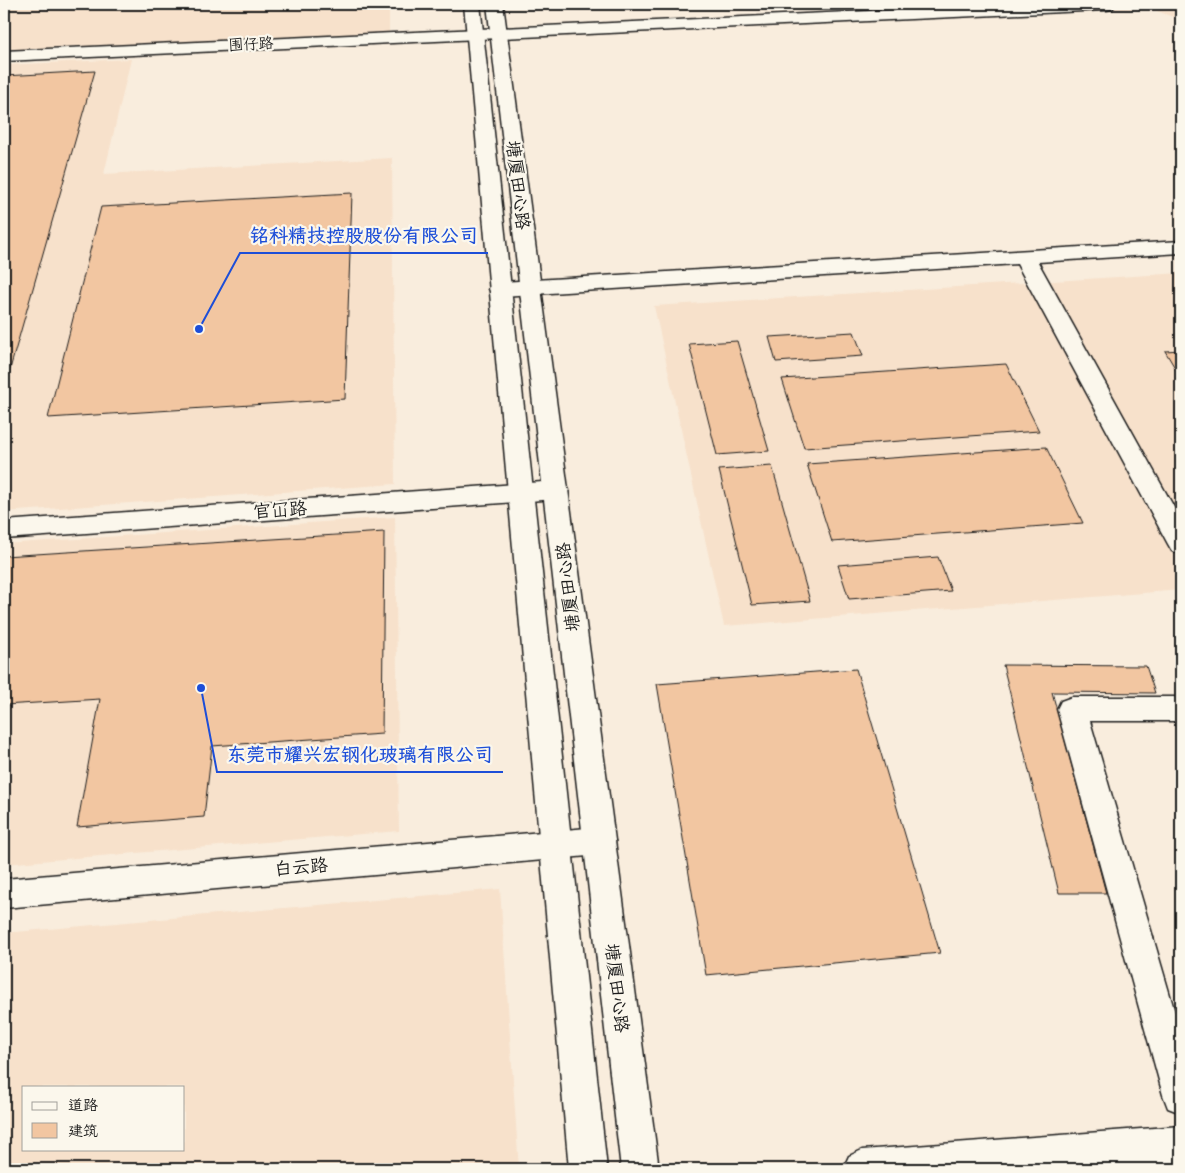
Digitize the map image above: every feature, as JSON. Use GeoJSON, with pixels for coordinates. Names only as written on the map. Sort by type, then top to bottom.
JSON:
{"type":"FeatureCollection","features":[{"type":"Feature","properties":{"kind":"street","name":"塘厦田心路"},"geometry":{"type":"LineString","coordinates":[[472,4],[487,34],[530,287],[640,1169]]}},
{"type":"Feature","properties":{"kind":"street","name":"塘厦田心路"},"geometry":{"type":"LineString","coordinates":[[495,4],[487,34],[500,289],[588,1169]]}},
{"type":"Feature","properties":{"kind":"street","name":"围仔路"},"geometry":{"type":"LineString","coordinates":[[4,56],[1106,5]]}},
{"type":"Feature","properties":{"kind":"street"},"geometry":{"type":"LineString","coordinates":[[500,289],[1181,247]]}},
{"type":"Feature","properties":{"kind":"street"},"geometry":{"type":"LineString","coordinates":[[1024,256],[1181,544]]}},
{"type":"Feature","properties":{"kind":"street","name":"官冚路"},"geometry":{"type":"LineString","coordinates":[[4,530],[556,490]]}},
{"type":"Feature","properties":{"kind":"street"},"geometry":{"type":"LineString","coordinates":[[1181,711],[1174,709],[1072,708],[1181,1095]]}},
{"type":"Feature","properties":{"kind":"street","name":"白云路"},"geometry":{"type":"LineString","coordinates":[[4,894],[599,841]]}},
{"type":"Feature","properties":{"kind":"street"},"geometry":{"type":"LineString","coordinates":[[862,1169],[1181,1144]]}},
{"type":"Feature","properties":{"kind":"shaded area"},"geometry":{"type":"Polygon","coordinates":[[[4,4],[389,4],[389,32],[4,50],[4,4]]]}},
{"type":"Feature","properties":{"kind":"shaded area"},"geometry":{"type":"Polygon","coordinates":[[[934,4],[1181,4],[1181,20],[1149,8],[968,17],[934,4]]]}},
{"type":"Feature","properties":{"kind":"shaded area"},"geometry":{"type":"Polygon","coordinates":[[[131,59],[104,174],[392,158],[395,484],[4,512],[4,65],[131,59]]]}},
{"type":"Feature","properties":{"kind":"shaded area"},"geometry":{"type":"Polygon","coordinates":[[[1181,273],[1181,590],[724,626],[654,306],[1181,273]]]}},
{"type":"Feature","properties":{"kind":"shaded area"},"geometry":{"type":"Polygon","coordinates":[[[395,517],[399,831],[4,864],[4,544],[395,517]]]}},
{"type":"Feature","properties":{"kind":"shaded area"},"geometry":{"type":"Polygon","coordinates":[[[500,889],[519,1169],[4,1169],[4,933],[500,889]]]}},
{"type":"Feature","properties":{"kind":"building"},"geometry":{"type":"Polygon","coordinates":[[[95,71],[4,390],[4,76],[95,71]]]}},
{"type":"Feature","properties":{"kind":"building"},"geometry":{"type":"Polygon","coordinates":[[[352,193],[345,399],[48,418],[101,207],[352,193]]]}},
{"type":"Feature","properties":{"kind":"building"},"geometry":{"type":"Polygon","coordinates":[[[854,332],[863,356],[776,362],[769,337],[854,332]]]}},
{"type":"Feature","properties":{"kind":"building"},"geometry":{"type":"Polygon","coordinates":[[[737,341],[769,451],[717,455],[689,344],[737,341]]]}},
{"type":"Feature","properties":{"kind":"building"},"geometry":{"type":"Polygon","coordinates":[[[1181,350],[1181,378],[1165,351],[1181,350]]]}},
{"type":"Feature","properties":{"kind":"building"},"geometry":{"type":"Polygon","coordinates":[[[1006,364],[1039,431],[804,448],[782,379],[1006,364]]]}},
{"type":"Feature","properties":{"kind":"building"},"geometry":{"type":"Polygon","coordinates":[[[1046,447],[1083,523],[832,542],[807,464],[1046,447]]]}},
{"type":"Feature","properties":{"kind":"building"},"geometry":{"type":"Polygon","coordinates":[[[772,466],[810,601],[752,605],[719,470],[772,466]]]}},
{"type":"Feature","properties":{"kind":"building"},"geometry":{"type":"Polygon","coordinates":[[[384,532],[382,734],[212,746],[204,817],[77,827],[100,699],[4,705],[4,556],[384,532]]]}},
{"type":"Feature","properties":{"kind":"building"},"geometry":{"type":"Polygon","coordinates":[[[938,557],[951,591],[849,599],[838,565],[938,557]]]}},
{"type":"Feature","properties":{"kind":"building"},"geometry":{"type":"Polygon","coordinates":[[[1003,665],[1146,666],[1155,693],[1052,692],[1106,893],[1059,893],[1003,665]]]}},
{"type":"Feature","properties":{"kind":"building"},"geometry":{"type":"Polygon","coordinates":[[[856,669],[940,953],[706,975],[657,684],[856,669]]]}},
{"type":"Feature","properties":{"kind":"place","name":"铭科精技控股股份有限公司"},"geometry":{"type":"Point","coordinates":[199,329]}},
{"type":"Feature","properties":{"kind":"place","name":"东莞市耀兴宏钢化玻璃有限公司"},"geometry":{"type":"Point","coordinates":[201,688]}}]}
